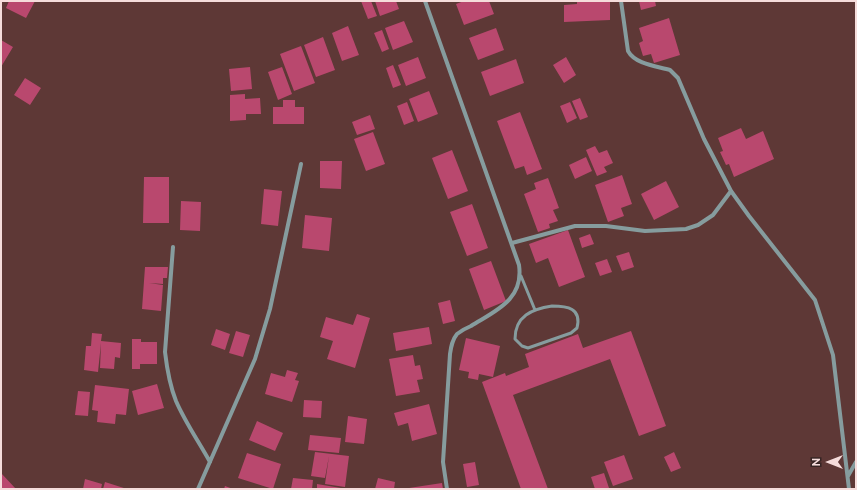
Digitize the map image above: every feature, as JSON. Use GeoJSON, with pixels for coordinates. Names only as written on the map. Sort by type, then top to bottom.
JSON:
{"type":"FeatureCollection","features":[{"type":"Feature","properties":{"kind":"street"},"geometry":{"type":"LineString","coordinates":[[425,1],[520,265],[521,276],[512,298],[504,306],[458,334],[452,341],[443,462],[447,489]]}},
{"type":"Feature","properties":{"kind":"street"},"geometry":{"type":"LineString","coordinates":[[621,1],[628,51],[635,60],[670,70],[678,78],[704,139],[731,192],[815,300],[834,355],[849,489]]}},
{"type":"Feature","properties":{"kind":"street"},"geometry":{"type":"LineString","coordinates":[[198,489],[255,359],[270,308],[301,164]]}},
{"type":"Feature","properties":{"kind":"street"},"geometry":{"type":"LineString","coordinates":[[512,243],[575,226],[606,226],[645,231],[686,229],[698,225],[713,214],[731,192]]}},
{"type":"Feature","properties":{"kind":"street"},"geometry":{"type":"LineString","coordinates":[[173,247],[165,352],[166,366],[176,402],[210,462]]}},
{"type":"Feature","properties":{"kind":"street"},"geometry":{"type":"LineString","coordinates":[[847,476],[856,462]]}},
{"type":"Feature","properties":{"kind":"lane"},"geometry":{"type":"LineString","coordinates":[[521,276],[535,310]]}},
{"type":"Feature","properties":{"kind":"lane"},"geometry":{"type":"LineString","coordinates":[[552,306],[565,306],[575,312],[578,316],[577,328],[571,333],[528,348],[522,346],[515,339],[515,330],[524,316],[535,310],[552,306]]}},
{"type":"Feature","properties":{"kind":"building"},"geometry":{"type":"Polygon","coordinates":[[[9,1],[35,1],[26,18],[6,8],[9,1]]]}},
{"type":"Feature","properties":{"kind":"building"},"geometry":{"type":"Polygon","coordinates":[[[361,1],[371,1],[377,16],[368,19],[361,1]]]}},
{"type":"Feature","properties":{"kind":"building"},"geometry":{"type":"Polygon","coordinates":[[[375,1],[396,1],[399,9],[380,16],[375,1]]]}},
{"type":"Feature","properties":{"kind":"building"},"geometry":{"type":"Polygon","coordinates":[[[464,1],[489,1],[494,14],[464,25],[456,4],[464,1]]]}},
{"type":"Feature","properties":{"kind":"building"},"geometry":{"type":"Polygon","coordinates":[[[577,1],[610,1],[610,20],[564,22],[564,5],[577,4],[577,1]]]}},
{"type":"Feature","properties":{"kind":"building"},"geometry":{"type":"Polygon","coordinates":[[[639,1],[655,1],[656,6],[641,10],[639,1]]]}},
{"type":"Feature","properties":{"kind":"building"},"geometry":{"type":"Polygon","coordinates":[[[669,18],[680,55],[654,63],[651,54],[643,56],[639,43],[643,41],[639,28],[669,18]]]}},
{"type":"Feature","properties":{"kind":"building"},"geometry":{"type":"Polygon","coordinates":[[[404,21],[413,42],[393,50],[385,28],[404,21]]]}},
{"type":"Feature","properties":{"kind":"building"},"geometry":{"type":"Polygon","coordinates":[[[348,26],[359,55],[342,61],[332,33],[348,26]]]}},
{"type":"Feature","properties":{"kind":"building"},"geometry":{"type":"Polygon","coordinates":[[[496,28],[504,50],[478,60],[469,38],[496,28]]]}},
{"type":"Feature","properties":{"kind":"building"},"geometry":{"type":"Polygon","coordinates":[[[382,30],[389,49],[382,52],[374,33],[382,30]]]}},
{"type":"Feature","properties":{"kind":"building"},"geometry":{"type":"Polygon","coordinates":[[[323,37],[335,70],[316,77],[304,45],[323,37]]]}},
{"type":"Feature","properties":{"kind":"building"},"geometry":{"type":"Polygon","coordinates":[[[1,40],[13,47],[1,67],[1,40]]]}},
{"type":"Feature","properties":{"kind":"building"},"geometry":{"type":"Polygon","coordinates":[[[301,46],[315,83],[294,91],[280,54],[301,46]]]}},
{"type":"Feature","properties":{"kind":"building"},"geometry":{"type":"Polygon","coordinates":[[[418,57],[426,78],[406,86],[398,65],[418,57]]]}},
{"type":"Feature","properties":{"kind":"building"},"geometry":{"type":"Polygon","coordinates":[[[566,57],[576,75],[564,83],[553,65],[566,57]]]}},
{"type":"Feature","properties":{"kind":"building"},"geometry":{"type":"Polygon","coordinates":[[[516,59],[524,83],[490,96],[481,72],[516,59]]]}},
{"type":"Feature","properties":{"kind":"building"},"geometry":{"type":"Polygon","coordinates":[[[393,65],[401,85],[393,88],[386,68],[393,65]]]}},
{"type":"Feature","properties":{"kind":"building"},"geometry":{"type":"Polygon","coordinates":[[[250,67],[252,89],[231,91],[229,69],[250,67]]]}},
{"type":"Feature","properties":{"kind":"building"},"geometry":{"type":"Polygon","coordinates":[[[282,67],[292,94],[278,100],[268,72],[282,67]]]}},
{"type":"Feature","properties":{"kind":"building"},"geometry":{"type":"Polygon","coordinates":[[[25,78],[41,88],[30,105],[14,95],[25,78]]]}},
{"type":"Feature","properties":{"kind":"building"},"geometry":{"type":"Polygon","coordinates":[[[429,91],[438,114],[418,122],[409,99],[429,91]]]}},
{"type":"Feature","properties":{"kind":"building"},"geometry":{"type":"Polygon","coordinates":[[[245,94],[245,99],[260,98],[261,114],[246,114],[246,120],[230,121],[230,95],[245,94]]]}},
{"type":"Feature","properties":{"kind":"building"},"geometry":{"type":"Polygon","coordinates":[[[580,98],[588,117],[580,120],[572,101],[580,98]]]}},
{"type":"Feature","properties":{"kind":"building"},"geometry":{"type":"Polygon","coordinates":[[[283,100],[295,100],[295,107],[304,107],[304,124],[273,124],[273,107],[283,107],[283,100]]]}},
{"type":"Feature","properties":{"kind":"building"},"geometry":{"type":"Polygon","coordinates":[[[407,102],[414,121],[404,125],[397,106],[407,102]]]}},
{"type":"Feature","properties":{"kind":"building"},"geometry":{"type":"Polygon","coordinates":[[[570,102],[577,118],[567,123],[560,106],[570,102]]]}},
{"type":"Feature","properties":{"kind":"building"},"geometry":{"type":"Polygon","coordinates":[[[520,112],[542,169],[527,175],[524,166],[515,169],[497,121],[520,112]]]}},
{"type":"Feature","properties":{"kind":"building"},"geometry":{"type":"Polygon","coordinates":[[[370,115],[375,129],[357,135],[352,122],[370,115]]]}},
{"type":"Feature","properties":{"kind":"building"},"geometry":{"type":"Polygon","coordinates":[[[741,128],[746,139],[763,131],[774,159],[734,177],[729,164],[726,165],[720,152],[723,151],[718,138],[741,128]]]}},
{"type":"Feature","properties":{"kind":"building"},"geometry":{"type":"Polygon","coordinates":[[[373,132],[385,164],[366,171],[354,139],[373,132]]]}},
{"type":"Feature","properties":{"kind":"building"},"geometry":{"type":"Polygon","coordinates":[[[595,146],[599,153],[607,150],[613,163],[604,167],[607,172],[597,176],[586,150],[595,146]]]}},
{"type":"Feature","properties":{"kind":"building"},"geometry":{"type":"Polygon","coordinates":[[[452,150],[468,191],[448,199],[432,158],[452,150]]]}},
{"type":"Feature","properties":{"kind":"building"},"geometry":{"type":"Polygon","coordinates":[[[586,157],[592,171],[575,179],[569,165],[586,157]]]}},
{"type":"Feature","properties":{"kind":"building"},"geometry":{"type":"Polygon","coordinates":[[[320,161],[342,161],[341,189],[320,188],[320,161]]]}},
{"type":"Feature","properties":{"kind":"building"},"geometry":{"type":"Polygon","coordinates":[[[622,175],[632,204],[621,208],[624,216],[608,222],[595,185],[622,175]]]}},
{"type":"Feature","properties":{"kind":"building"},"geometry":{"type":"Polygon","coordinates":[[[144,177],[169,177],[169,223],[143,223],[144,177]]]}},
{"type":"Feature","properties":{"kind":"building"},"geometry":{"type":"Polygon","coordinates":[[[548,178],[559,208],[553,210],[558,221],[549,224],[550,228],[538,232],[524,194],[536,189],[534,183],[548,178]]]}},
{"type":"Feature","properties":{"kind":"building"},"geometry":{"type":"Polygon","coordinates":[[[666,181],[679,207],[654,220],[641,194],[666,181]]]}},
{"type":"Feature","properties":{"kind":"building"},"geometry":{"type":"Polygon","coordinates":[[[264,189],[282,191],[278,226],[261,224],[264,189]]]}},
{"type":"Feature","properties":{"kind":"building"},"geometry":{"type":"Polygon","coordinates":[[[181,201],[201,202],[200,231],[180,230],[181,201]]]}},
{"type":"Feature","properties":{"kind":"building"},"geometry":{"type":"Polygon","coordinates":[[[472,204],[488,248],[467,256],[450,212],[472,204]]]}},
{"type":"Feature","properties":{"kind":"building"},"geometry":{"type":"Polygon","coordinates":[[[305,215],[332,218],[329,251],[302,248],[305,215]]]}},
{"type":"Feature","properties":{"kind":"building"},"geometry":{"type":"Polygon","coordinates":[[[568,230],[585,277],[559,287],[548,258],[536,263],[529,244],[568,230]]]}},
{"type":"Feature","properties":{"kind":"building"},"geometry":{"type":"Polygon","coordinates":[[[590,234],[594,244],[582,248],[579,238],[590,234]]]}},
{"type":"Feature","properties":{"kind":"building"},"geometry":{"type":"Polygon","coordinates":[[[629,252],[634,267],[622,271],[616,256],[629,252]]]}},
{"type":"Feature","properties":{"kind":"building"},"geometry":{"type":"Polygon","coordinates":[[[607,259],[612,272],[600,276],[595,263],[607,259]]]}},
{"type":"Feature","properties":{"kind":"building"},"geometry":{"type":"Polygon","coordinates":[[[491,261],[506,301],[484,310],[469,269],[491,261]]]}},
{"type":"Feature","properties":{"kind":"building"},"geometry":{"type":"Polygon","coordinates":[[[145,267],[168,267],[167,278],[163,278],[163,284],[149,283],[163,285],[161,311],[142,309],[145,267]]]}},
{"type":"Feature","properties":{"kind":"building"},"geometry":{"type":"Polygon","coordinates":[[[450,300],[455,321],[443,324],[438,303],[450,300]]]}},
{"type":"Feature","properties":{"kind":"building"},"geometry":{"type":"Polygon","coordinates":[[[357,314],[370,318],[355,368],[327,359],[333,341],[320,337],[326,317],[353,325],[357,314]]]}},
{"type":"Feature","properties":{"kind":"building"},"geometry":{"type":"Polygon","coordinates":[[[429,327],[432,344],[396,351],[393,333],[429,327]]]}},
{"type":"Feature","properties":{"kind":"building"},"geometry":{"type":"Polygon","coordinates":[[[216,329],[230,334],[225,350],[211,345],[216,329]]]}},
{"type":"Feature","properties":{"kind":"building"},"geometry":{"type":"Polygon","coordinates":[[[236,331],[250,335],[243,357],[229,353],[236,331]]]}},
{"type":"Feature","properties":{"kind":"building"},"geometry":{"type":"Polygon","coordinates":[[[631,331],[666,426],[639,436],[610,359],[513,395],[548,489],[521,489],[482,382],[505,373],[506,376],[529,367],[525,354],[578,334],[583,348],[631,331]]]}},
{"type":"Feature","properties":{"kind":"building"},"geometry":{"type":"Polygon","coordinates":[[[92,333],[102,334],[101,341],[121,343],[120,358],[115,357],[114,369],[100,368],[101,343],[98,372],[84,370],[86,346],[91,346],[92,333]]]}},
{"type":"Feature","properties":{"kind":"building"},"geometry":{"type":"Polygon","coordinates":[[[466,338],[500,346],[493,377],[479,374],[478,380],[468,378],[469,372],[459,370],[466,338]]]}},
{"type":"Feature","properties":{"kind":"building"},"geometry":{"type":"Polygon","coordinates":[[[132,339],[141,339],[141,342],[157,342],[157,364],[140,364],[140,369],[132,369],[132,339]]]}},
{"type":"Feature","properties":{"kind":"building"},"geometry":{"type":"Polygon","coordinates":[[[413,355],[415,366],[420,365],[423,379],[417,380],[420,392],[396,396],[389,359],[413,355]]]}},
{"type":"Feature","properties":{"kind":"building"},"geometry":{"type":"Polygon","coordinates":[[[287,370],[298,373],[295,380],[299,381],[292,402],[265,394],[271,373],[285,377],[287,370]]]}},
{"type":"Feature","properties":{"kind":"building"},"geometry":{"type":"Polygon","coordinates":[[[157,384],[164,408],[138,415],[132,391],[157,384]]]}},
{"type":"Feature","properties":{"kind":"building"},"geometry":{"type":"Polygon","coordinates":[[[95,385],[129,389],[126,415],[116,414],[115,424],[97,422],[98,411],[92,410],[95,385]]]}},
{"type":"Feature","properties":{"kind":"building"},"geometry":{"type":"Polygon","coordinates":[[[78,391],[90,392],[88,416],[75,415],[78,391]]]}},
{"type":"Feature","properties":{"kind":"building"},"geometry":{"type":"Polygon","coordinates":[[[304,400],[322,401],[321,418],[303,417],[304,400]]]}},
{"type":"Feature","properties":{"kind":"building"},"geometry":{"type":"Polygon","coordinates":[[[429,404],[437,434],[412,441],[408,423],[398,426],[394,413],[429,404]]]}},
{"type":"Feature","properties":{"kind":"building"},"geometry":{"type":"Polygon","coordinates":[[[348,416],[367,419],[364,444],[345,442],[348,416]]]}},
{"type":"Feature","properties":{"kind":"building"},"geometry":{"type":"Polygon","coordinates":[[[257,421],[283,433],[275,451],[249,440],[257,421]]]}},
{"type":"Feature","properties":{"kind":"building"},"geometry":{"type":"Polygon","coordinates":[[[310,435],[341,438],[339,453],[308,450],[310,435]]]}},
{"type":"Feature","properties":{"kind":"building"},"geometry":{"type":"Polygon","coordinates":[[[315,452],[349,456],[345,487],[325,484],[329,456],[325,478],[311,476],[315,452]]]}},
{"type":"Feature","properties":{"kind":"building"},"geometry":{"type":"Polygon","coordinates":[[[674,452],[681,468],[671,472],[664,457],[674,452]]]}},
{"type":"Feature","properties":{"kind":"building"},"geometry":{"type":"Polygon","coordinates":[[[247,453],[281,464],[273,489],[238,478],[247,453]]]}},
{"type":"Feature","properties":{"kind":"building"},"geometry":{"type":"Polygon","coordinates":[[[624,455],[633,479],[613,486],[604,462],[624,455]]]}},
{"type":"Feature","properties":{"kind":"building"},"geometry":{"type":"Polygon","coordinates":[[[475,462],[479,485],[467,487],[463,464],[475,462]]]}},
{"type":"Feature","properties":{"kind":"building"},"geometry":{"type":"Polygon","coordinates":[[[1,473],[16,489],[1,489],[1,473]]]}},
{"type":"Feature","properties":{"kind":"building"},"geometry":{"type":"Polygon","coordinates":[[[604,473],[609,488],[595,489],[591,477],[604,473]]]}},
{"type":"Feature","properties":{"kind":"building"},"geometry":{"type":"Polygon","coordinates":[[[293,478],[313,480],[312,489],[291,489],[293,478]]]}},
{"type":"Feature","properties":{"kind":"building"},"geometry":{"type":"Polygon","coordinates":[[[378,478],[395,482],[394,489],[375,489],[378,478]]]}},
{"type":"Feature","properties":{"kind":"building"},"geometry":{"type":"Polygon","coordinates":[[[85,479],[102,484],[101,489],[83,489],[85,479]]]}},
{"type":"Feature","properties":{"kind":"building"},"geometry":{"type":"Polygon","coordinates":[[[105,482],[127,489],[103,489],[105,482]]]}},
{"type":"Feature","properties":{"kind":"building"},"geometry":{"type":"Polygon","coordinates":[[[442,483],[443,489],[409,489],[409,488],[442,483]]]}},
{"type":"Feature","properties":{"kind":"building"},"geometry":{"type":"Polygon","coordinates":[[[317,484],[341,488],[317,489],[317,484]]]}},
{"type":"Feature","properties":{"kind":"building"},"geometry":{"type":"Polygon","coordinates":[[[225,486],[233,489],[224,489],[225,486]]]}}]}
